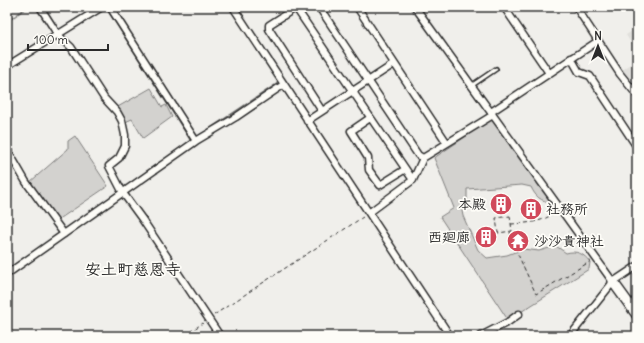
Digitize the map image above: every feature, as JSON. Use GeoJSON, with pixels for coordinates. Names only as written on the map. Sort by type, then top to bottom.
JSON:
{"type":"FeatureCollection","features":[{"type":"Feature","properties":{"kind":"street"},"geometry":{"type":"LineString","coordinates":[[40,7],[58,35],[71,47],[104,98],[117,112],[122,121],[125,135],[125,146],[119,158],[109,166],[123,193],[220,336]]}},
{"type":"Feature","properties":{"kind":"street"},"geometry":{"type":"LineString","coordinates":[[7,66],[102,7]]}},
{"type":"Feature","properties":{"kind":"street"},"geometry":{"type":"LineString","coordinates":[[110,7],[196,141]]}},
{"type":"Feature","properties":{"kind":"street"},"geometry":{"type":"LineString","coordinates":[[232,7],[307,121],[370,212],[450,336]]}},
{"type":"Feature","properties":{"kind":"street"},"geometry":{"type":"LineString","coordinates":[[319,7],[418,155],[423,158]]}},
{"type":"Feature","properties":{"kind":"street"},"geometry":{"type":"LineString","coordinates":[[357,7],[446,143]]}},
{"type":"Feature","properties":{"kind":"street"},"geometry":{"type":"LineString","coordinates":[[415,7],[637,315]]}},
{"type":"Feature","properties":{"kind":"street"},"geometry":{"type":"LineString","coordinates":[[504,7],[549,73]]}},
{"type":"Feature","properties":{"kind":"street"},"geometry":{"type":"LineString","coordinates":[[576,7],[620,74],[637,95]]}},
{"type":"Feature","properties":{"kind":"street"},"geometry":{"type":"LineString","coordinates":[[322,111],[269,29],[269,25],[297,8],[404,170],[413,180]]}},
{"type":"Feature","properties":{"kind":"street"},"geometry":{"type":"LineString","coordinates":[[370,212],[413,180],[423,158],[598,41]]}},
{"type":"Feature","properties":{"kind":"street"},"geometry":{"type":"LineString","coordinates":[[571,58],[579,72],[590,76],[637,147]]}},
{"type":"Feature","properties":{"kind":"street"},"geometry":{"type":"LineString","coordinates":[[307,121],[394,64]]}},
{"type":"Feature","properties":{"kind":"street"},"geometry":{"type":"LineString","coordinates":[[7,274],[196,141],[236,117],[283,85]]}},
{"type":"Feature","properties":{"kind":"street"},"geometry":{"type":"LineString","coordinates":[[370,118],[351,131],[368,158],[369,170],[380,185],[404,170]]}},
{"type":"Feature","properties":{"kind":"street"},"geometry":{"type":"LineString","coordinates":[[7,149],[26,182],[64,234]]}},
{"type":"Feature","properties":{"kind":"street"},"geometry":{"type":"LineString","coordinates":[[570,336],[613,282],[637,266]]}},
{"type":"Feature","properties":{"kind":"street"},"geometry":{"type":"LineString","coordinates":[[481,336],[508,322],[519,314]]}},
{"type":"Feature","properties":{"kind":"lane"},"geometry":{"type":"LineString","coordinates":[[472,86],[496,69]]}},
{"type":"Feature","properties":{"kind":"path"},"geometry":{"type":"LineString","coordinates":[[511,224],[533,222],[550,217],[560,208]]}},
{"type":"Feature","properties":{"kind":"path"},"geometry":{"type":"LineString","coordinates":[[184,336],[370,212]]}},
{"type":"Feature","properties":{"kind":"path"},"geometry":{"type":"LineString","coordinates":[[510,216],[511,224],[512,231],[498,233],[496,218],[510,216]]}},
{"type":"Feature","properties":{"kind":"path"},"geometry":{"type":"LineString","coordinates":[[509,231],[512,239]]}},
{"type":"Feature","properties":{"kind":"path"},"geometry":{"type":"LineString","coordinates":[[515,248],[536,294],[596,258]]}},
{"type":"Feature","properties":{"kind":"shaded area"},"geometry":{"type":"Polygon","coordinates":[[[637,28],[637,53],[626,35],[637,28]]]}},
{"type":"Feature","properties":{"kind":"shaded area"},"geometry":{"type":"Polygon","coordinates":[[[637,60],[637,93],[622,70],[637,60]]]}},
{"type":"Feature","properties":{"kind":"shaded area"},"geometry":{"type":"Polygon","coordinates":[[[151,88],[162,107],[166,105],[172,117],[143,138],[132,119],[123,123],[116,108],[151,88]]]}},
{"type":"Feature","properties":{"kind":"shaded area","name":"沙沙貴神社"},"geometry":{"type":"Polygon","coordinates":[[[490,120],[493,120],[552,202],[542,200],[534,193],[531,187],[522,185],[467,189],[467,202],[462,211],[478,250],[487,258],[507,255],[523,249],[539,251],[556,246],[566,253],[580,253],[590,262],[589,269],[508,320],[440,217],[454,208],[434,158],[490,120]]]}},
{"type":"Feature","properties":{"kind":"shaded area"},"geometry":{"type":"Polygon","coordinates":[[[75,136],[108,186],[58,220],[30,182],[68,149],[68,141],[75,136]]]}},
{"type":"Feature","properties":{"kind":"waterway"},"geometry":{"type":"LineString","coordinates":[[7,22],[27,7]]}},
{"type":"Feature","properties":{"kind":"waterway"},"geometry":{"type":"LineString","coordinates":[[107,9],[191,141],[192,140]]}},
{"type":"Feature","properties":{"kind":"waterway"},"geometry":{"type":"LineString","coordinates":[[197,137],[278,83]]}},
{"type":"Feature","properties":{"kind":"place","name":"本殿"},"geometry":{"type":"Point","coordinates":[501,204]}},
{"type":"Feature","properties":{"kind":"place","name":"社務所"},"geometry":{"type":"Point","coordinates":[531,209]}},
{"type":"Feature","properties":{"kind":"place","name":"西廻廊"},"geometry":{"type":"Point","coordinates":[486,237]}},
{"type":"Feature","properties":{"kind":"place","name":"沙沙貴神社"},"geometry":{"type":"Point","coordinates":[518,241]}},
{"type":"Feature","properties":{"kind":"district","name":"安土町慈恩寺"},"geometry":{"type":"Point","coordinates":[133,269]}}]}
